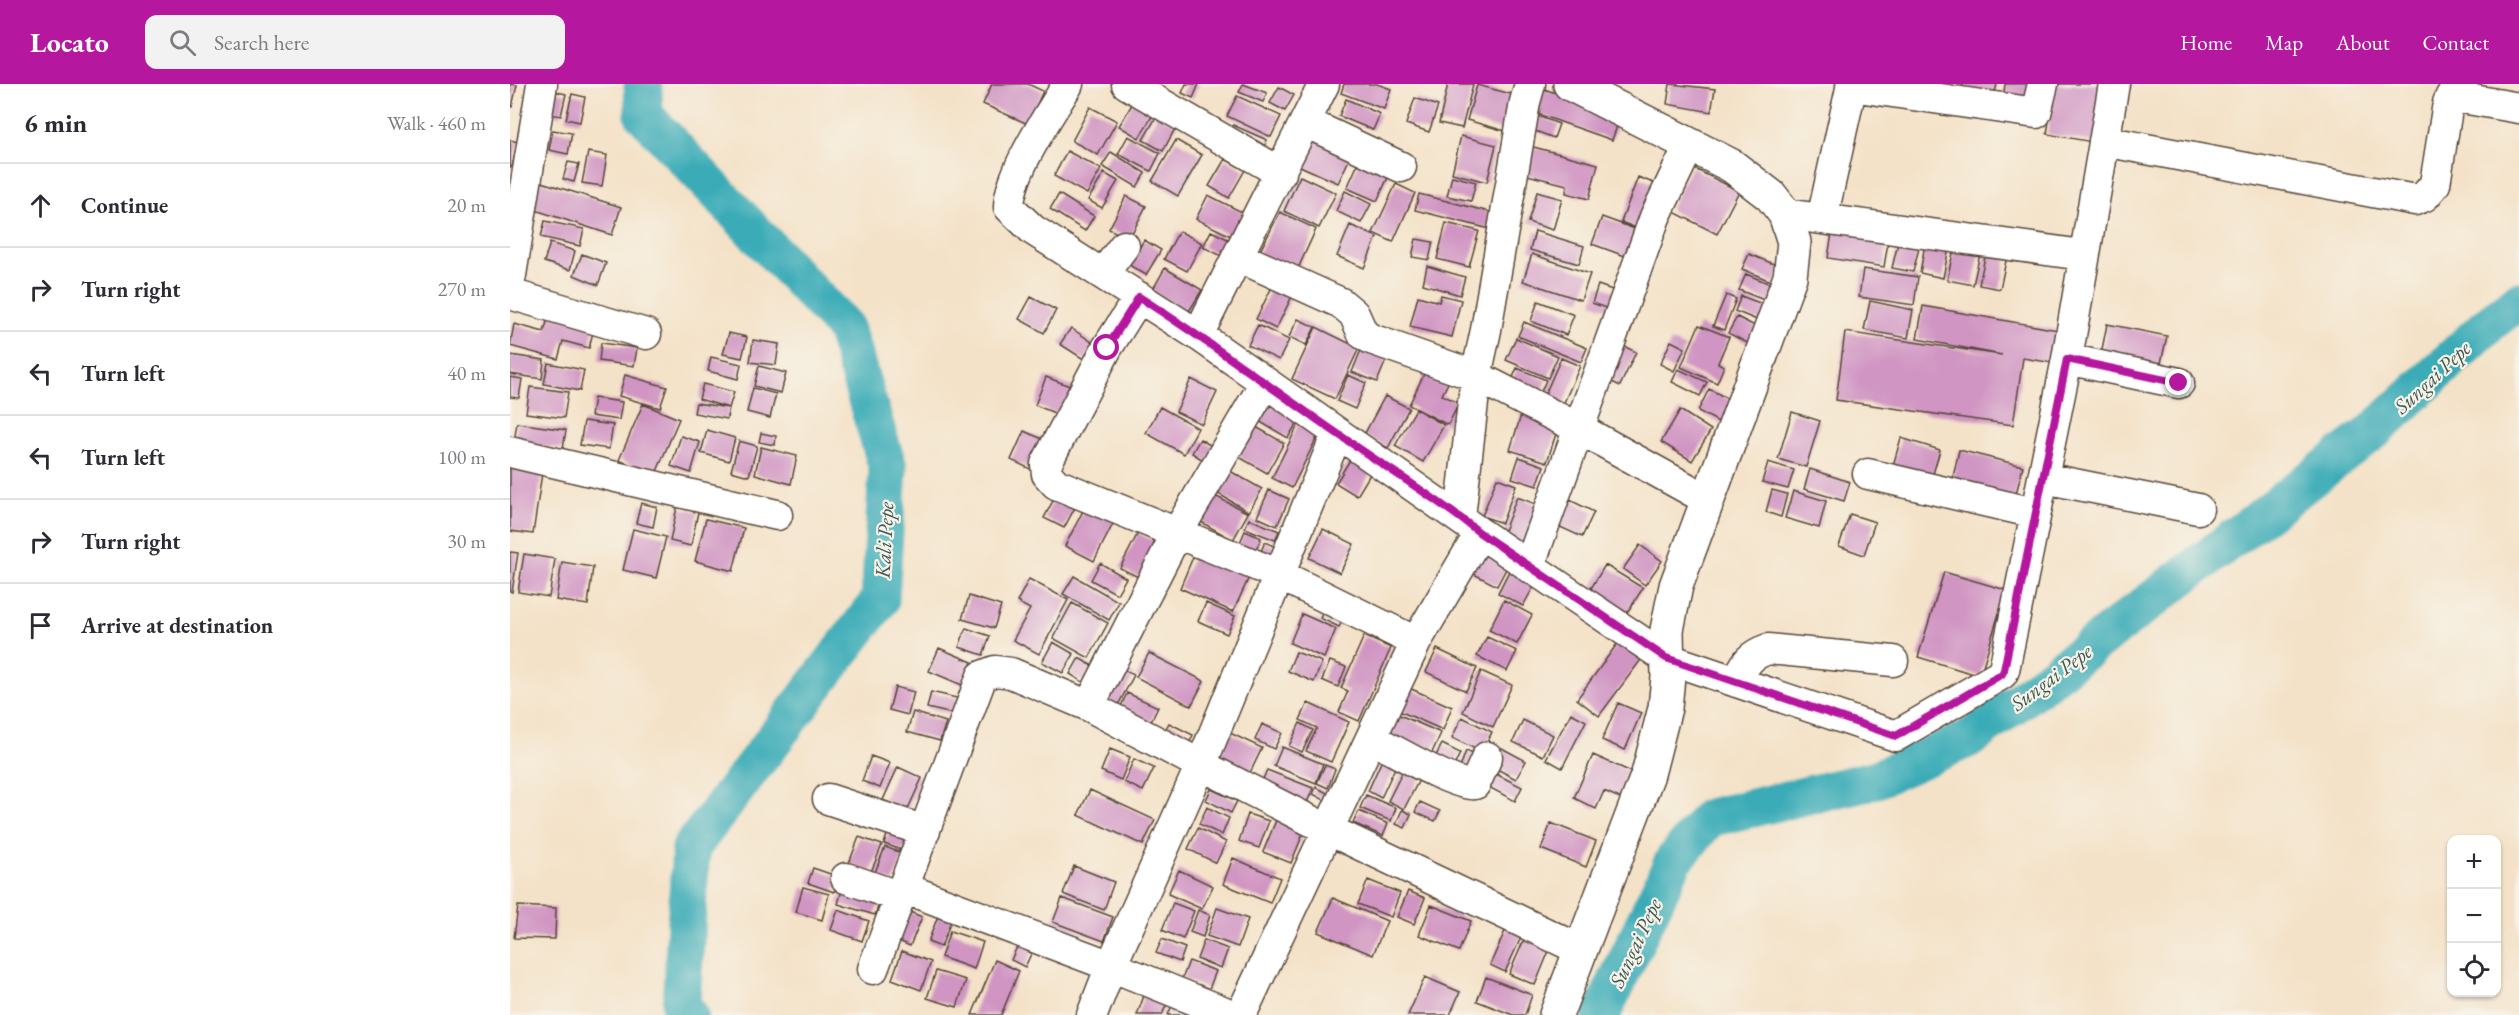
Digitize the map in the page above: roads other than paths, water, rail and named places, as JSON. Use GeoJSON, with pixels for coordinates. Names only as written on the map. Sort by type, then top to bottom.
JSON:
{"type":"FeatureCollection","features":[{"type":"Feature","properties":{"kind":"main road"},"geometry":{"type":"LineString","coordinates":[[1556,1015],[1648,774],[1665,708],[1668,676],[1667,630],[1676,586],[1790,278],[1794,242],[1785,214],[1771,196],[1732,166],[1570,84]]}},
{"type":"Feature","properties":{"kind":"street"},"geometry":{"type":"LineString","coordinates":[[510,281],[542,84]]}},
{"type":"Feature","properties":{"kind":"street"},"geometry":{"type":"LineString","coordinates":[[1068,84],[1010,193],[1009,207],[1033,230],[1198,335],[1529,567],[1666,658],[1896,736],[2002,674],[2067,359],[2114,84]]}},
{"type":"Feature","properties":{"kind":"street"},"geometry":{"type":"LineString","coordinates":[[1127,84],[1281,173]]}},
{"type":"Feature","properties":{"kind":"street"},"geometry":{"type":"LineString","coordinates":[[1198,335],[1239,258],[1324,84]]}},
{"type":"Feature","properties":{"kind":"street"},"geometry":{"type":"LineString","coordinates":[[1241,1015],[1470,525],[1476,376],[1530,84]]}},
{"type":"Feature","properties":{"kind":"street"},"geometry":{"type":"LineString","coordinates":[[1822,219],[1852,85],[2036,113],[2043,84]]}},
{"type":"Feature","properties":{"kind":"street"},"geometry":{"type":"LineString","coordinates":[[2104,141],[2415,200],[2425,196],[2435,184],[2451,96],[2519,108]]}},
{"type":"Feature","properties":{"kind":"street"},"geometry":{"type":"LineString","coordinates":[[1305,122],[1401,167]]}},
{"type":"Feature","properties":{"kind":"street"},"geometry":{"type":"LineString","coordinates":[[1529,567],[1655,217],[1690,144]]}},
{"type":"Feature","properties":{"kind":"street"},"geometry":{"type":"LineString","coordinates":[[1785,214],[2083,255]]}},
{"type":"Feature","properties":{"kind":"street"},"geometry":{"type":"LineString","coordinates":[[1102,274],[1124,246]]}},
{"type":"Feature","properties":{"kind":"street"},"geometry":{"type":"LineString","coordinates":[[1239,258],[1341,303],[1354,314],[1363,334],[1371,339],[1476,376],[1578,428],[1708,500]]}},
{"type":"Feature","properties":{"kind":"street"},"geometry":{"type":"LineString","coordinates":[[510,294],[646,334]]}},
{"type":"Feature","properties":{"kind":"street"},"geometry":{"type":"LineString","coordinates":[[1139,297],[1107,348],[1046,464],[1047,474],[1056,484],[1280,575],[1416,642]]}},
{"type":"Feature","properties":{"kind":"street"},"geometry":{"type":"LineString","coordinates":[[2067,359],[2179,383]]}},
{"type":"Feature","properties":{"kind":"street"},"geometry":{"type":"LineString","coordinates":[[1089,706],[1177,533],[1265,382]]}},
{"type":"Feature","properties":{"kind":"street"},"geometry":{"type":"LineString","coordinates":[[1092,1015],[1111,966],[1201,765],[1337,434]]}},
{"type":"Feature","properties":{"kind":"street"},"geometry":{"type":"LineString","coordinates":[[510,452],[777,515]]}},
{"type":"Feature","properties":{"kind":"street"},"geometry":{"type":"LineString","coordinates":[[1868,474],[2035,513]]}},
{"type":"Feature","properties":{"kind":"street"},"geometry":{"type":"LineString","coordinates":[[2044,478],[2198,509]]}},
{"type":"Feature","properties":{"kind":"street"},"geometry":{"type":"LineString","coordinates":[[1736,682],[1747,661],[1754,654],[1768,649],[1893,661]]}},
{"type":"Feature","properties":{"kind":"street"},"geometry":{"type":"LineString","coordinates":[[873,969],[982,676],[995,671],[1011,673],[1089,706],[1329,830],[1581,950]]}},
{"type":"Feature","properties":{"kind":"street"},"geometry":{"type":"LineString","coordinates":[[1371,738],[1463,784],[1475,784],[1487,757]]}},
{"type":"Feature","properties":{"kind":"street"},"geometry":{"type":"LineString","coordinates":[[828,799],[925,831]]}},
{"type":"Feature","properties":{"kind":"street"},"geometry":{"type":"LineString","coordinates":[[846,878],[902,892],[1111,966],[1232,1015]]}},
{"type":"Feature","properties":{"kind":"waterway","name":"Kali Pepe"},"geometry":{"type":"LineString","coordinates":[[643,84],[644,115],[845,328],[888,468],[880,600],[691,848],[681,1006],[689,1015]]}},
{"type":"Feature","properties":{"kind":"waterway","name":"Sungai Pepe"},"geometry":{"type":"LineString","coordinates":[[1601,1015],[1674,860],[1709,818],[1877,779],[1972,737],[2374,431],[2491,322],[2519,301]]}}]}
